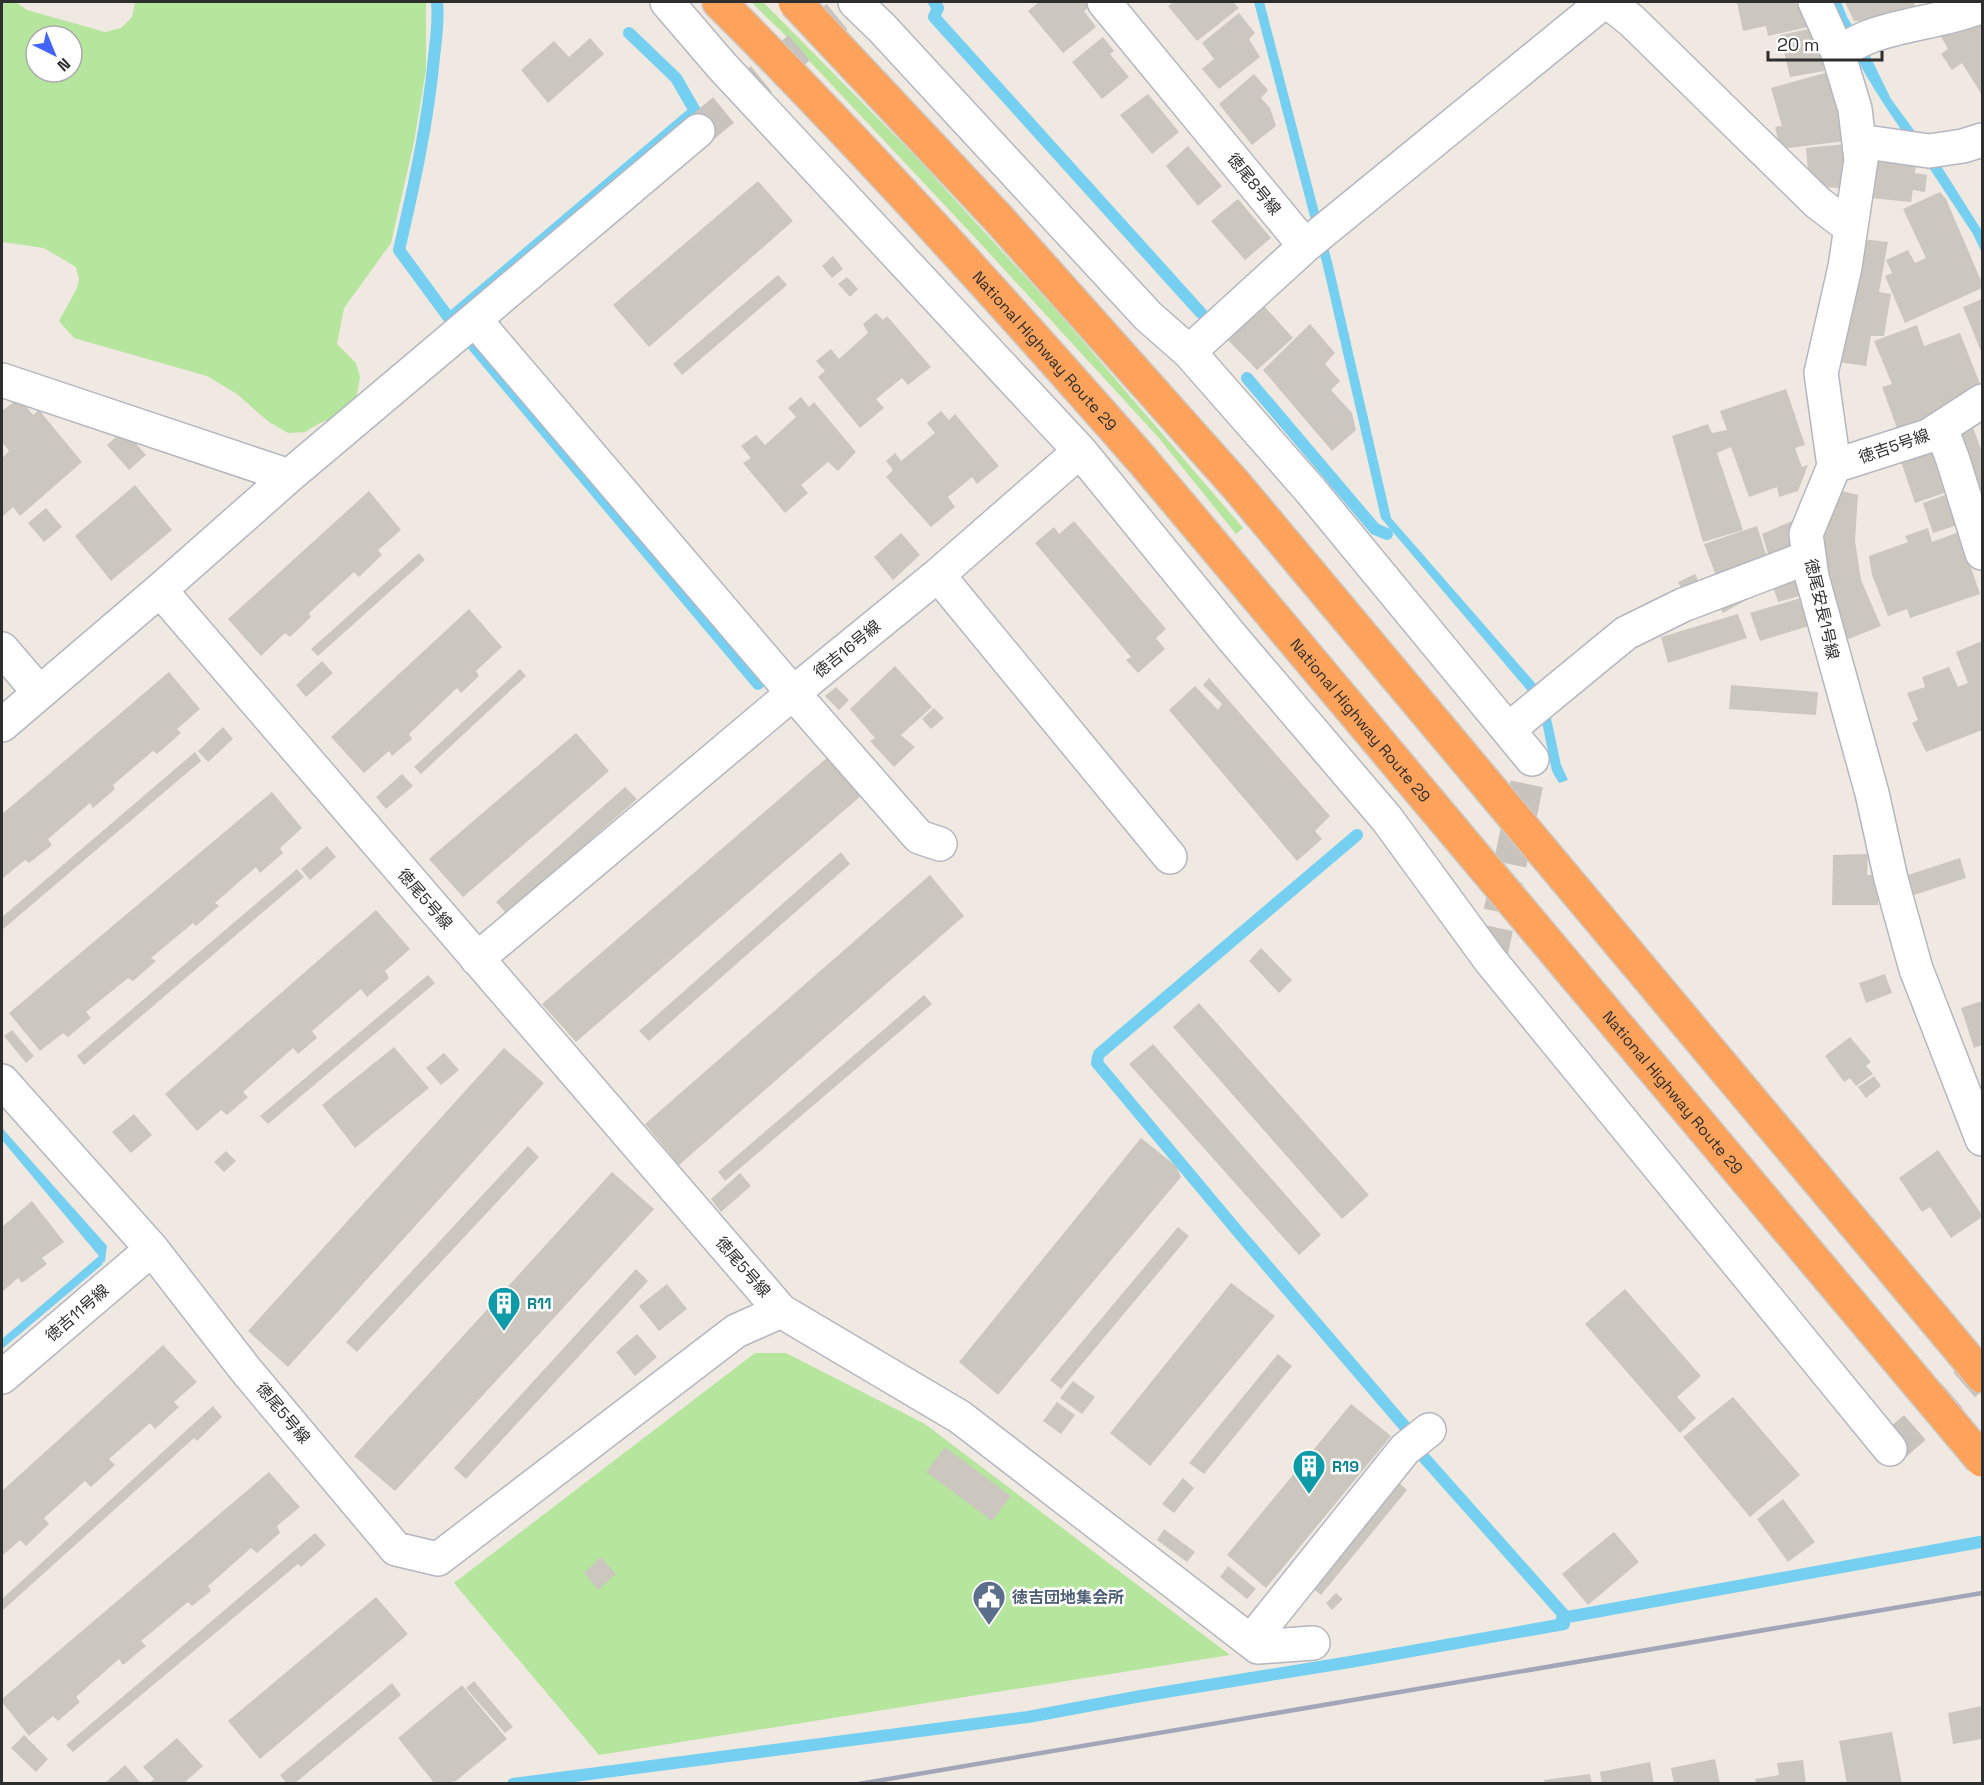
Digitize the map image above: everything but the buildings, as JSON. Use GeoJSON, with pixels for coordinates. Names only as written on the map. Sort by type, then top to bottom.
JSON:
{"type":"FeatureCollection","features":[{"type":"Feature","properties":{"kind":"highway","name":"National Highway Route 29"},"geometry":{"type":"LineString","coordinates":[[718,2],[846,132],[930,222],[1150,469],[1983,1460]]}},
{"type":"Feature","properties":{"kind":"highway"},"geometry":{"type":"LineString","coordinates":[[795,2],[998,218],[1236,485],[1983,1376]]}},
{"type":"Feature","properties":{"kind":"street"},"geometry":{"type":"LineString","coordinates":[[667,2],[721,65],[1080,451],[1231,636],[1388,819],[1490,960],[1890,1449]]}},
{"type":"Feature","properties":{"kind":"street"},"geometry":{"type":"LineString","coordinates":[[855,2],[1148,316],[1189,352],[1311,491],[1532,759]]}},
{"type":"Feature","properties":{"kind":"street","name":"徳尾8号線"},"geometry":{"type":"LineString","coordinates":[[1104,2],[1305,246]]}},
{"type":"Feature","properties":{"kind":"street"},"geometry":{"type":"LineString","coordinates":[[1815,2],[1838,53],[1854,109],[1861,160],[1845,267],[1821,373],[1834,466]]}},
{"type":"Feature","properties":{"kind":"street"},"geometry":{"type":"LineString","coordinates":[[1189,352],[1305,246],[1601,3],[1612,5],[1632,21],[1818,203],[1851,228]]}},
{"type":"Feature","properties":{"kind":"street"},"geometry":{"type":"LineString","coordinates":[[1838,53],[1868,36],[1899,27],[1942,20],[1983,6]]}},
{"type":"Feature","properties":{"kind":"street"},"geometry":{"type":"LineString","coordinates":[[2,725],[289,476],[698,131]]}},
{"type":"Feature","properties":{"kind":"street"},"geometry":{"type":"LineString","coordinates":[[1859,141],[1929,151],[1963,146],[1983,140]]}},
{"type":"Feature","properties":{"kind":"street"},"geometry":{"type":"LineString","coordinates":[[474,320],[919,837],[940,844]]}},
{"type":"Feature","properties":{"kind":"street"},"geometry":{"type":"LineString","coordinates":[[2,380],[289,476]]}},
{"type":"Feature","properties":{"kind":"street","name":"徳吉5号線"},"geometry":{"type":"LineString","coordinates":[[1834,466],[1928,436],[1983,401]]}},
{"type":"Feature","properties":{"kind":"street"},"geometry":{"type":"LineString","coordinates":[[1941,428],[1983,553]]}},
{"type":"Feature","properties":{"kind":"street","name":"徳吉16号線"},"geometry":{"type":"LineString","coordinates":[[477,959],[793,693],[938,575],[1080,451]]}},
{"type":"Feature","properties":{"kind":"street","name":"徳尾安長1号線"},"geometry":{"type":"LineString","coordinates":[[1834,466],[1806,534],[1812,578],[1872,793],[1891,879],[1916,969],[1983,1139]]}},
{"type":"Feature","properties":{"kind":"street"},"geometry":{"type":"LineString","coordinates":[[1508,730],[1626,633],[1683,605],[1809,557]]}},
{"type":"Feature","properties":{"kind":"street"},"geometry":{"type":"LineString","coordinates":[[938,575],[1170,857]]}},
{"type":"Feature","properties":{"kind":"street","name":"徳尾5号線"},"geometry":{"type":"LineString","coordinates":[[2,1081],[152,1249],[245,1369],[396,1549],[438,1558],[736,1332],[781,1311],[160,590]]}},
{"type":"Feature","properties":{"kind":"street"},"geometry":{"type":"LineString","coordinates":[[2,649],[39,692]]}},
{"type":"Feature","properties":{"kind":"street","name":"徳吉11号線"},"geometry":{"type":"LineString","coordinates":[[2,1377],[152,1249]]}},
{"type":"Feature","properties":{"kind":"street"},"geometry":{"type":"LineString","coordinates":[[781,1311],[960,1417],[1258,1647],[1313,1643]]}},
{"type":"Feature","properties":{"kind":"street"},"geometry":{"type":"LineString","coordinates":[[1251,1641],[1405,1449],[1429,1430]]}},
{"type":"Feature","properties":{"kind":"green space"},"geometry":{"type":"Polygon","coordinates":[[[2,2],[16,2],[27,10],[77,24],[24,24],[24,84],[84,84],[84,26],[105,32],[121,28],[132,17],[135,2],[426,2],[426,69],[414,142],[391,243],[344,308],[337,344],[356,363],[360,377],[356,400],[336,417],[305,432],[288,433],[269,422],[237,394],[207,376],[74,338],[59,321],[77,288],[79,279],[76,267],[44,248],[2,242],[2,2]]]}},
{"type":"Feature","properties":{"kind":"green space"},"geometry":{"type":"Polygon","coordinates":[[[751,2],[763,2],[915,156],[1063,318],[1243,528],[1236,534],[1158,437],[968,230],[785,35],[751,2]]]}},
{"type":"Feature","properties":{"kind":"green space"},"geometry":{"type":"Polygon","coordinates":[[[755,1353],[786,1353],[925,1424],[1230,1655],[599,1755],[454,1583],[755,1353]]]}},
{"type":"Feature","properties":{"kind":"water"},"geometry":{"type":"Polygon","coordinates":[[[1254,2],[1264,2],[1333,266],[1391,518],[1541,690],[1533,697],[1381,518],[1323,266],[1254,2]]]}},
{"type":"Feature","properties":{"kind":"water"},"geometry":{"type":"Polygon","coordinates":[[[1830,2],[1841,2],[1891,99],[1916,133],[1907,138],[1885,106],[1855,55],[1830,2]]]}},
{"type":"Feature","properties":{"kind":"water"},"geometry":{"type":"Polygon","coordinates":[[[1936,158],[1982,231],[1982,253],[1973,234],[1924,160],[1936,158]]]}},
{"type":"Feature","properties":{"kind":"water"},"geometry":{"type":"Polygon","coordinates":[[[1549,709],[1561,765],[1568,780],[1559,783],[1552,771],[1540,712],[1549,709]]]}},
{"type":"Feature","properties":{"kind":"water"},"geometry":{"type":"Polygon","coordinates":[[[2,1128],[107,1246],[103,1264],[2,1349],[2,1339],[99,1256],[2,1140],[2,1128]]]}},
{"type":"Feature","properties":{"kind":"waterway"},"geometry":{"type":"LineString","coordinates":[[437,2],[437,30],[428,106],[399,250],[449,318]]}},
{"type":"Feature","properties":{"kind":"waterway"},"geometry":{"type":"LineString","coordinates":[[934,2],[938,8],[934,17],[1201,313]]}},
{"type":"Feature","properties":{"kind":"waterway"},"geometry":{"type":"LineString","coordinates":[[454,315],[695,111],[676,78],[629,33]]}},
{"type":"Feature","properties":{"kind":"waterway"},"geometry":{"type":"LineString","coordinates":[[472,344],[758,684]]}},
{"type":"Feature","properties":{"kind":"waterway"},"geometry":{"type":"LineString","coordinates":[[1247,378],[1375,529],[1387,534]]}},
{"type":"Feature","properties":{"kind":"waterway"},"geometry":{"type":"LineString","coordinates":[[1099,1054],[1357,835]]}},
{"type":"Feature","properties":{"kind":"waterway"},"geometry":{"type":"LineString","coordinates":[[1098,1057],[1097,1063],[1407,1429]]}},
{"type":"Feature","properties":{"kind":"waterway"},"geometry":{"type":"LineString","coordinates":[[1420,1453],[1564,1615]]}},
{"type":"Feature","properties":{"kind":"waterway"},"geometry":{"type":"LineString","coordinates":[[513,1784],[1028,1717],[1564,1624],[1562,1618],[1980,1542]]}},
{"type":"Feature","properties":{"kind":"tunnel"},"geometry":{"type":"LineString","coordinates":[[698,131],[855,2]]}},
{"type":"Feature","properties":{"kind":"tunnel"},"geometry":{"type":"LineString","coordinates":[[1490,960],[1532,759]]}},
{"type":"Feature","properties":{"kind":"tunnel"},"geometry":{"type":"LineString","coordinates":[[1890,1449],[1982,1369]]}},
{"type":"Feature","properties":{"kind":"railway"},"geometry":{"type":"LineString","coordinates":[[859,1784],[1982,1593]]}},
{"type":"Feature","properties":{"kind":"place","name":"R11"},"geometry":{"type":"Point","coordinates":[504,1332]}},
{"type":"Feature","properties":{"kind":"place","name":"R19"},"geometry":{"type":"Point","coordinates":[1309,1495]}},
{"type":"Feature","properties":{"kind":"place","name":"徳吉団地集会所"},"geometry":{"type":"Point","coordinates":[989,1626]}}]}
